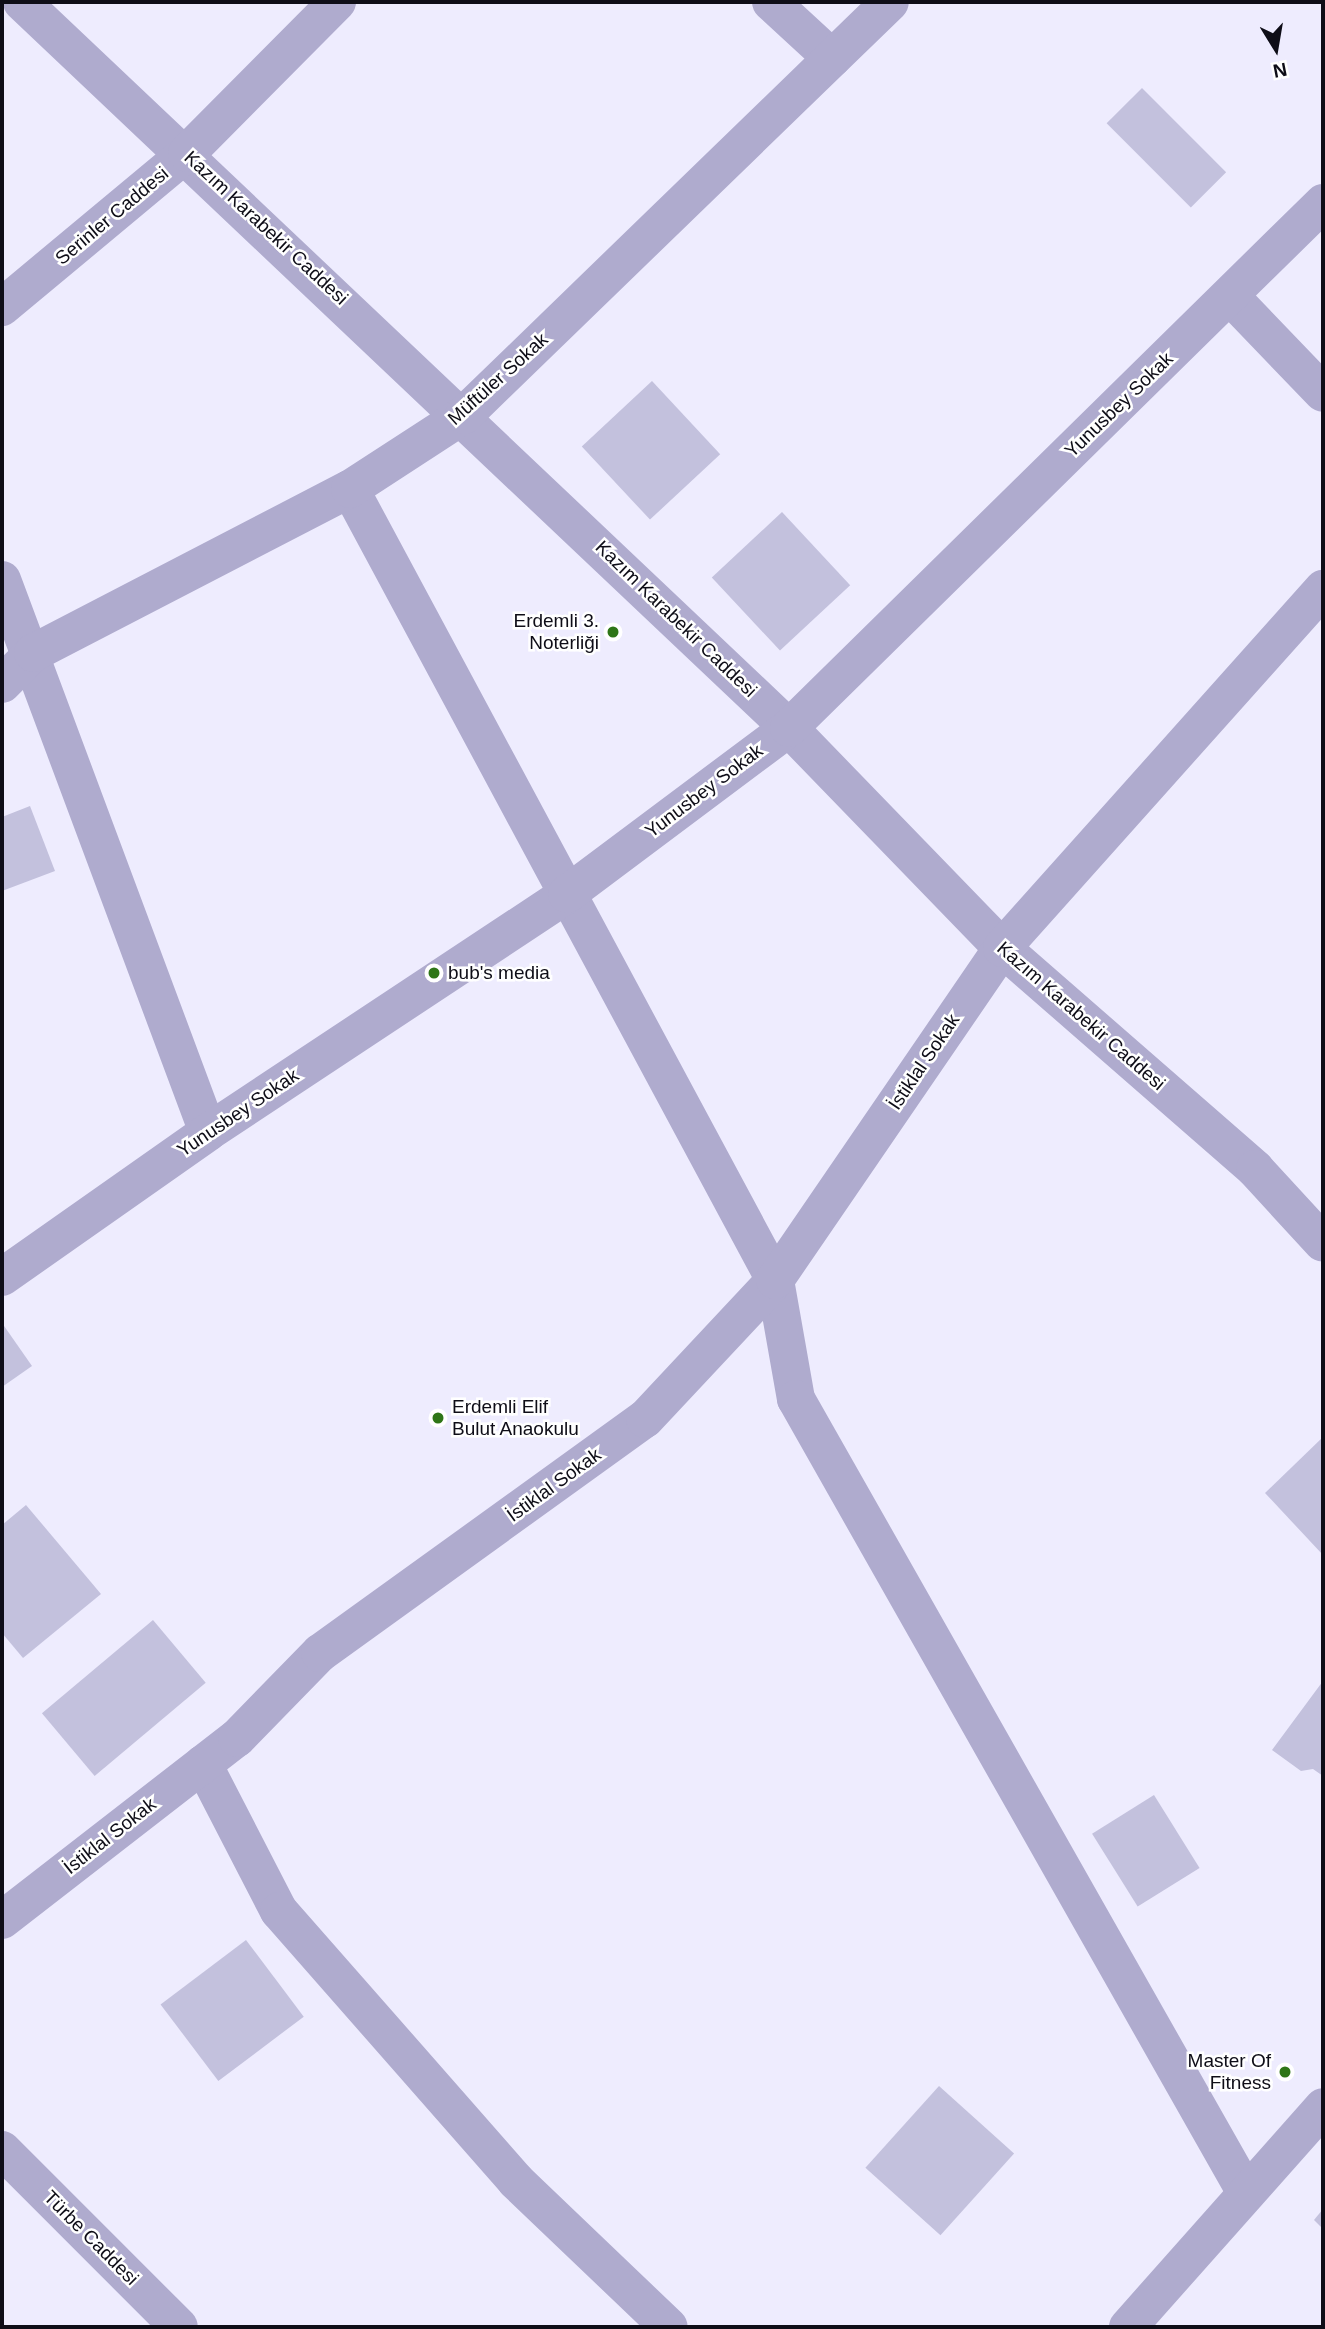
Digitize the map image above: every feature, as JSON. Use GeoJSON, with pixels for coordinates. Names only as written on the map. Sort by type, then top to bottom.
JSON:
{"type":"FeatureCollection","features":[{"type":"Feature","properties":{"kind":"street","name":"Kazım Karabekir Caddesi"},"geometry":{"type":"LineString","coordinates":[[22,2],[187,153],[789,727],[1002,948],[1255,1169],[1323,1243]]}},
{"type":"Feature","properties":{"kind":"street","name":"Serinler Caddesi"},"geometry":{"type":"LineString","coordinates":[[2,307],[187,153],[337,2]]}},
{"type":"Feature","properties":{"kind":"street"},"geometry":{"type":"LineString","coordinates":[[771,2],[832,58]]}},
{"type":"Feature","properties":{"kind":"street","name":"Müftüler Sokak"},"geometry":{"type":"LineString","coordinates":[[2,684],[33,653],[350,489],[464,415],[890,2]]}},
{"type":"Feature","properties":{"kind":"street","name":"Yunusbey Sokak"},"geometry":{"type":"LineString","coordinates":[[2,1277],[208,1132],[566,894],[789,727],[1323,203]]}},
{"type":"Feature","properties":{"kind":"street"},"geometry":{"type":"LineString","coordinates":[[1230,296],[1323,393]]}},
{"type":"Feature","properties":{"kind":"street"},"geometry":{"type":"LineString","coordinates":[[350,489],[775,1280],[796,1399],[1245,2191]]}},
{"type":"Feature","properties":{"kind":"street"},"geometry":{"type":"LineString","coordinates":[[2,580],[33,653],[208,1132]]}},
{"type":"Feature","properties":{"kind":"street","name":"İstiklal Sokak"},"geometry":{"type":"LineString","coordinates":[[2,1920],[237,1738],[320,1653],[645,1419],[775,1280],[1002,948],[1323,589]]}},
{"type":"Feature","properties":{"kind":"street"},"geometry":{"type":"LineString","coordinates":[[203,1764],[279,1911],[516,2181],[669,2327]]}},
{"type":"Feature","properties":{"kind":"street"},"geometry":{"type":"LineString","coordinates":[[1128,2327],[1245,2191],[1323,2107]]}},
{"type":"Feature","properties":{"kind":"street","name":"Türbe Caddesi"},"geometry":{"type":"LineString","coordinates":[[2,2150],[166,2323]]}},
{"type":"Feature","properties":{"kind":"building"},"geometry":{"type":"Polygon","coordinates":[[[1142,88],[1226,172],[1191,208],[1107,123],[1142,88]]]}},
{"type":"Feature","properties":{"kind":"building"},"geometry":{"type":"Polygon","coordinates":[[[652,381],[720,454],[650,520],[582,446],[652,381]]]}},
{"type":"Feature","properties":{"kind":"building"},"geometry":{"type":"Polygon","coordinates":[[[782,512],[850,585],[780,651],[712,577],[782,512]]]}},
{"type":"Feature","properties":{"kind":"building"},"geometry":{"type":"Polygon","coordinates":[[[30,806],[55,871],[2,891],[2,817],[30,806]]]}},
{"type":"Feature","properties":{"kind":"building"},"geometry":{"type":"Polygon","coordinates":[[[2,1323],[32,1366],[2,1387],[2,1323]]]}},
{"type":"Feature","properties":{"kind":"building"},"geometry":{"type":"Polygon","coordinates":[[[1323,1437],[1323,1555],[1265,1493],[1323,1437]]]}},
{"type":"Feature","properties":{"kind":"building"},"geometry":{"type":"Polygon","coordinates":[[[26,1505],[101,1594],[23,1658],[2,1633],[2,1525],[26,1505]]]}},
{"type":"Feature","properties":{"kind":"building"},"geometry":{"type":"Polygon","coordinates":[[[153,1620],[206,1683],[95,1776],[42,1713],[153,1620]]]}},
{"type":"Feature","properties":{"kind":"building"},"geometry":{"type":"Polygon","coordinates":[[[1323,1681],[1323,1776],[1313,1769],[1301,1771],[1272,1750],[1323,1681]]]}},
{"type":"Feature","properties":{"kind":"building"},"geometry":{"type":"Polygon","coordinates":[[[1154,1795],[1200,1868],[1138,1907],[1092,1834],[1154,1795]]]}},
{"type":"Feature","properties":{"kind":"building"},"geometry":{"type":"Polygon","coordinates":[[[246,1940],[304,2017],[218,2081],[161,2004],[246,1940]]]}},
{"type":"Feature","properties":{"kind":"building"},"geometry":{"type":"Polygon","coordinates":[[[939,2086],[1014,2154],[940,2235],[865,2168],[939,2086]]]}},
{"type":"Feature","properties":{"kind":"building"},"geometry":{"type":"Polygon","coordinates":[[[1323,2209],[1323,2229],[1314,2220],[1323,2209]]]}},
{"type":"Feature","properties":{"kind":"place","name":"Erdemli 3. Noterliği"},"geometry":{"type":"Point","coordinates":[613,632]}},
{"type":"Feature","properties":{"kind":"place","name":"bub's media"},"geometry":{"type":"Point","coordinates":[434,973]}},
{"type":"Feature","properties":{"kind":"place","name":"Erdemli Elif Bulut Anaokulu"},"geometry":{"type":"Point","coordinates":[438,1418]}},
{"type":"Feature","properties":{"kind":"place","name":"Master Of Fitness"},"geometry":{"type":"Point","coordinates":[1285,2072]}}]}
